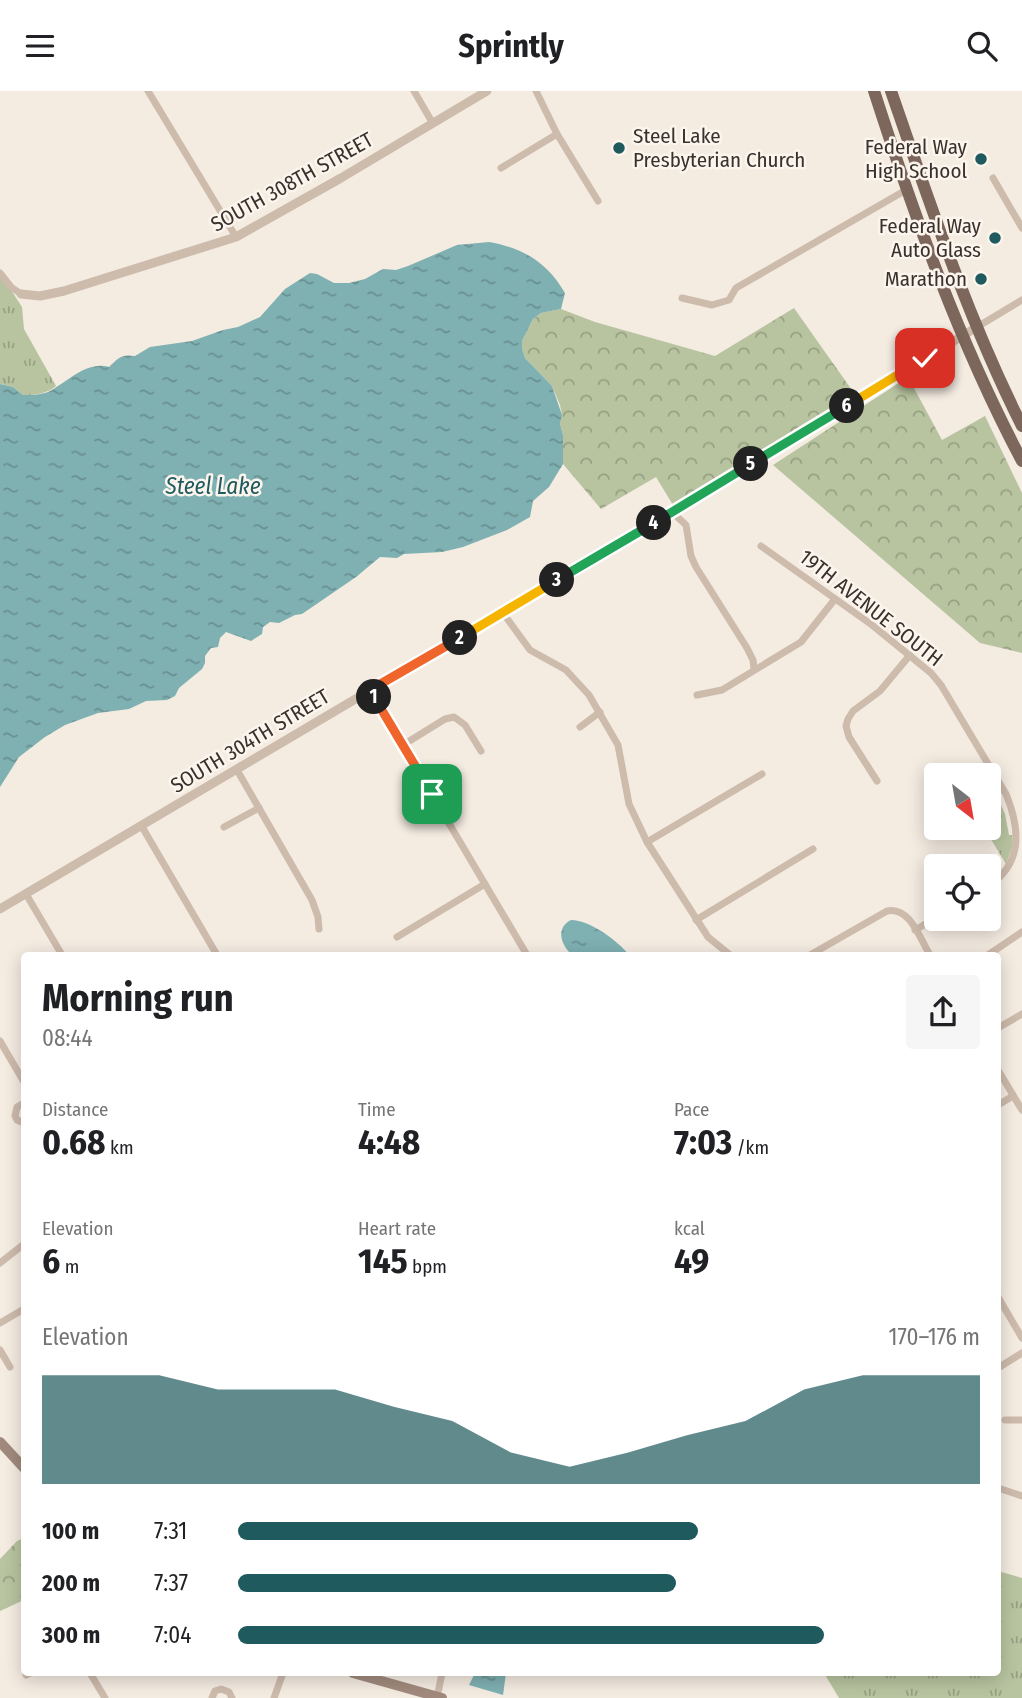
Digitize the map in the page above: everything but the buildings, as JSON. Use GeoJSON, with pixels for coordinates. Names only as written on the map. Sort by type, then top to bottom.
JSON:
{"type":"FeatureCollection","features":[{"type":"Feature","properties":{"kind":"main road"},"geometry":{"type":"LineString","coordinates":[[874,91],[906,190],[962,336],[1022,461]]}},
{"type":"Feature","properties":{"kind":"main road"},"geometry":{"type":"LineString","coordinates":[[891,91],[937,225],[977,327],[1022,426]]}},
{"type":"Feature","properties":{"kind":"main road"},"geometry":{"type":"LineString","coordinates":[[0,1442],[21,1465]]}},
{"type":"Feature","properties":{"kind":"main road"},"geometry":{"type":"LineString","coordinates":[[363,1676],[438,1698]]}},
{"type":"Feature","properties":{"kind":"street"},"geometry":{"type":"LineString","coordinates":[[148,91],[236,237]]}},
{"type":"Feature","properties":{"kind":"street"},"geometry":{"type":"LineString","coordinates":[[414,91],[432,122]]}},
{"type":"Feature","properties":{"kind":"street","name":"SOUTH 308TH STREET"},"geometry":{"type":"LineString","coordinates":[[22,294],[32,297],[64,291],[236,237],[487,91]]}},
{"type":"Feature","properties":{"kind":"street"},"geometry":{"type":"LineString","coordinates":[[536,91],[556,134],[598,201]]}},
{"type":"Feature","properties":{"kind":"street"},"geometry":{"type":"LineString","coordinates":[[501,168],[556,134]]}},
{"type":"Feature","properties":{"kind":"street"},"geometry":{"type":"LineString","coordinates":[[993,178],[1022,227]]}},
{"type":"Feature","properties":{"kind":"street"},"geometry":{"type":"LineString","coordinates":[[682,298],[712,305],[729,300],[736,288],[906,190]]}},
{"type":"Feature","properties":{"kind":"street"},"geometry":{"type":"LineString","coordinates":[[0,272],[11,287],[22,294]]}},
{"type":"Feature","properties":{"kind":"street","name":"SOUTH 304TH STREET"},"geometry":{"type":"LineString","coordinates":[[0,909],[503,613],[1022,300]]}},
{"type":"Feature","properties":{"kind":"street"},"geometry":{"type":"LineString","coordinates":[[672,512],[686,525],[691,556],[696,567],[747,648],[754,669]]}},
{"type":"Feature","properties":{"kind":"street","name":"19TH AVENUE SOUTH"},"geometry":{"type":"LineString","coordinates":[[761,546],[911,655],[941,685],[1013,810],[1018,840],[1016,858],[1001,878]]}},
{"type":"Feature","properties":{"kind":"street"},"geometry":{"type":"LineString","coordinates":[[697,695],[722,689],[801,642],[835,599]]}},
{"type":"Feature","properties":{"kind":"street"},"geometry":{"type":"LineString","coordinates":[[503,613],[530,650],[573,676],[600,712],[618,745],[629,804],[647,842],[708,937],[726,952]]}},
{"type":"Feature","properties":{"kind":"street"},"geometry":{"type":"LineString","coordinates":[[877,781],[849,737],[846,726],[853,711],[880,691],[911,655]]}},
{"type":"Feature","properties":{"kind":"street"},"geometry":{"type":"LineString","coordinates":[[370,690],[525,952]]}},
{"type":"Feature","properties":{"kind":"street"},"geometry":{"type":"LineString","coordinates":[[580,727],[600,712]]}},
{"type":"Feature","properties":{"kind":"street"},"geometry":{"type":"LineString","coordinates":[[402,745],[445,719],[454,717],[465,725],[481,751]]}},
{"type":"Feature","properties":{"kind":"street"},"geometry":{"type":"LineString","coordinates":[[237,770],[312,900],[319,929]]}},
{"type":"Feature","properties":{"kind":"street"},"geometry":{"type":"LineString","coordinates":[[647,842],[762,774]]}},
{"type":"Feature","properties":{"kind":"street"},"geometry":{"type":"LineString","coordinates":[[224,827],[259,808]]}},
{"type":"Feature","properties":{"kind":"street"},"geometry":{"type":"LineString","coordinates":[[141,825],[215,952]]}},
{"type":"Feature","properties":{"kind":"street"},"geometry":{"type":"LineString","coordinates":[[696,920],[813,849]]}},
{"type":"Feature","properties":{"kind":"street"},"geometry":{"type":"LineString","coordinates":[[397,937],[485,884]]}},
{"type":"Feature","properties":{"kind":"street"},"geometry":{"type":"LineString","coordinates":[[26,894],[60,952]]}},
{"type":"Feature","properties":{"kind":"street"},"geometry":{"type":"LineString","coordinates":[[815,952],[887,911],[905,914],[928,952]]}},
{"type":"Feature","properties":{"kind":"street"},"geometry":{"type":"LineString","coordinates":[[915,930],[924,925]]}},
{"type":"Feature","properties":{"kind":"street"},"geometry":{"type":"LineString","coordinates":[[992,952],[1022,932]]}},
{"type":"Feature","properties":{"kind":"street"},"geometry":{"type":"LineString","coordinates":[[1001,1026],[1022,1014]]}},
{"type":"Feature","properties":{"kind":"street"},"geometry":{"type":"LineString","coordinates":[[0,1041],[21,1077]]}},
{"type":"Feature","properties":{"kind":"street"},"geometry":{"type":"LineString","coordinates":[[1001,1075],[1022,1110]]}},
{"type":"Feature","properties":{"kind":"street"},"geometry":{"type":"LineString","coordinates":[[1001,1103],[1013,1096]]}},
{"type":"Feature","properties":{"kind":"street"},"geometry":{"type":"LineString","coordinates":[[21,1106],[15,1111],[17,1120],[21,1122]]}},
{"type":"Feature","properties":{"kind":"street"},"geometry":{"type":"LineString","coordinates":[[0,1263],[21,1246]]}},
{"type":"Feature","properties":{"kind":"street"},"geometry":{"type":"LineString","coordinates":[[1001,1302],[1022,1338]]}},
{"type":"Feature","properties":{"kind":"street"},"geometry":{"type":"LineString","coordinates":[[0,1323],[21,1311]]}},
{"type":"Feature","properties":{"kind":"street"},"geometry":{"type":"LineString","coordinates":[[0,1350],[10,1367]]}},
{"type":"Feature","properties":{"kind":"street"},"geometry":{"type":"LineString","coordinates":[[1001,1366],[1022,1353]]}},
{"type":"Feature","properties":{"kind":"street"},"geometry":{"type":"LineString","coordinates":[[1005,1420],[1022,1420]]}},
{"type":"Feature","properties":{"kind":"street"},"geometry":{"type":"LineString","coordinates":[[1001,1489],[1022,1496]]}},
{"type":"Feature","properties":{"kind":"street"},"geometry":{"type":"LineString","coordinates":[[92,1676],[105,1698]]}},
{"type":"Feature","properties":{"kind":"street"},"geometry":{"type":"LineString","coordinates":[[274,1698],[282,1676]]}},
{"type":"Feature","properties":{"kind":"street"},"geometry":{"type":"LineString","coordinates":[[438,1698],[442,1676]]}},
{"type":"Feature","properties":{"kind":"street"},"geometry":{"type":"LineString","coordinates":[[212,1698],[215,1691],[221,1689],[229,1692],[232,1698]]}},
{"type":"Feature","properties":{"kind":"green space"},"geometry":{"type":"Polygon","coordinates":[[[0,273],[22,307],[24,329],[56,386],[45,392],[23,395],[13,387],[0,384],[0,273]]]}},
{"type":"Feature","properties":{"kind":"green space"},"geometry":{"type":"Polygon","coordinates":[[[794,308],[854,393],[673,505],[656,477],[601,509],[563,464],[560,405],[552,386],[525,358],[522,350],[522,341],[533,319],[541,313],[561,309],[595,322],[715,356],[794,308]]]}},
{"type":"Feature","properties":{"kind":"green space"},"geometry":{"type":"Polygon","coordinates":[[[908,377],[942,440],[985,416],[1022,493],[1022,653],[980,643],[773,465],[908,377]]]}},
{"type":"Feature","properties":{"kind":"green space"},"geometry":{"type":"Polygon","coordinates":[[[1001,805],[1013,845],[1006,864],[991,840],[1001,840],[1001,805]]]}},
{"type":"Feature","properties":{"kind":"green space"},"geometry":{"type":"Polygon","coordinates":[[[21,1539],[21,1601],[0,1611],[0,1559],[21,1539]]]}},
{"type":"Feature","properties":{"kind":"green space"},"geometry":{"type":"Polygon","coordinates":[[[1001,1572],[1022,1578],[1022,1698],[839,1698],[826,1676],[1001,1676],[1001,1572]]]}},
{"type":"Feature","properties":{"kind":"water","name":"Steel Lake"},"geometry":{"type":"Polygon","coordinates":[[[489,242],[513,248],[533,258],[550,273],[565,293],[561,309],[541,313],[533,319],[522,341],[525,358],[552,386],[562,415],[560,424],[563,435],[563,464],[549,487],[533,501],[530,517],[507,530],[463,547],[442,552],[404,554],[397,558],[380,557],[302,614],[279,623],[270,622],[263,627],[262,634],[251,641],[226,632],[220,638],[218,647],[211,648],[205,656],[202,669],[179,688],[175,696],[167,700],[146,701],[129,709],[98,713],[65,725],[19,757],[0,787],[0,384],[13,387],[23,395],[45,393],[86,369],[109,367],[123,356],[135,356],[150,347],[192,341],[238,327],[260,317],[285,289],[310,273],[334,283],[349,283],[365,279],[383,269],[396,270],[408,266],[457,245],[489,242]]]}},
{"type":"Feature","properties":{"kind":"water"},"geometry":{"type":"Polygon","coordinates":[[[571,920],[587,923],[603,932],[626,952],[570,952],[561,937],[566,923],[571,920]]]}},
{"type":"Feature","properties":{"kind":"water"},"geometry":{"type":"Polygon","coordinates":[[[474,1676],[506,1676],[503,1695],[469,1685],[474,1676]]]}},
{"type":"Feature","properties":{"kind":"place","name":"Steel Lake Presbyterian Church"},"geometry":{"type":"Point","coordinates":[619,148]}},
{"type":"Feature","properties":{"kind":"place","name":"Federal Way High School"},"geometry":{"type":"Point","coordinates":[981,159]}},
{"type":"Feature","properties":{"kind":"place","name":"Federal Way Auto Glass"},"geometry":{"type":"Point","coordinates":[995,238]}},
{"type":"Feature","properties":{"kind":"place","name":"Marathon"},"geometry":{"type":"Point","coordinates":[981,279]}},
{"type":"Feature","properties":{"kind":"route"},"geometry":{"type":"LineString","coordinates":[[432,794],[370,690],[672,512],[925,358]]}}]}
